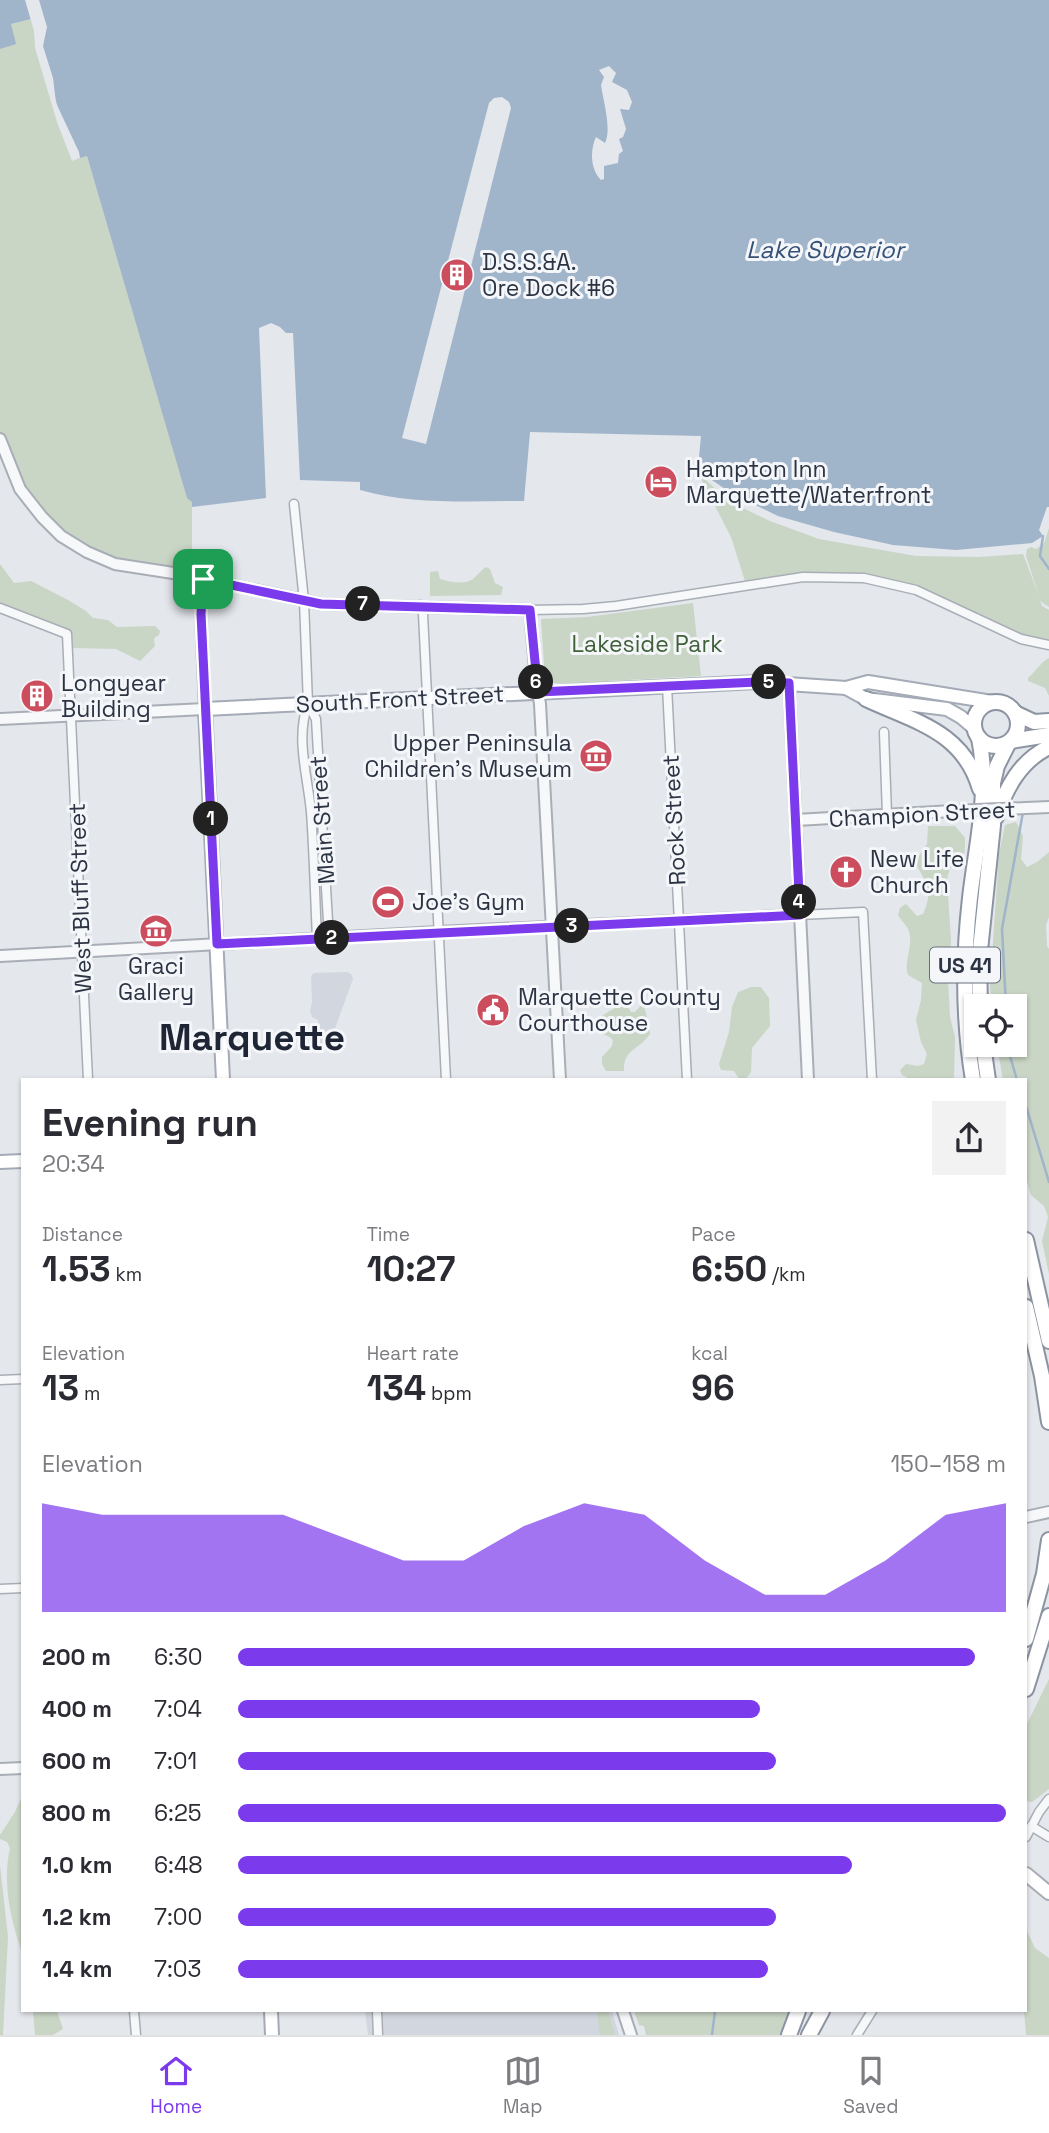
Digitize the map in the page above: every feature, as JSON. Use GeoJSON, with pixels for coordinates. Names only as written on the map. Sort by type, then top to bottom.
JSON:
{"type":"FeatureCollection","features":[{"type":"Feature","properties":{"kind":"highway"},"geometry":{"type":"LineString","coordinates":[[866,699],[948,738],[969,761],[982,798]]}},
{"type":"Feature","properties":{"kind":"highway"},"geometry":{"type":"LineString","coordinates":[[1049,721],[1034,722],[1015,713],[1004,703],[992,702],[986,704],[975,717],[977,734],[984,743],[993,746],[1049,735]]}},
{"type":"Feature","properties":{"kind":"highway","name":"US 41"},"geometry":{"type":"LineString","coordinates":[[980,994],[979,960],[993,825],[993,783],[997,766],[1016,729],[1015,713]]}},
{"type":"Feature","properties":{"kind":"highway","name":"US 41"},"geometry":{"type":"LineString","coordinates":[[973,1078],[964,969],[984,769],[977,734]]}},
{"type":"Feature","properties":{"kind":"highway","name":"US 41"},"geometry":{"type":"LineString","coordinates":[[993,825],[1004,794],[1015,776],[1027,761],[1049,747]]}},
{"type":"Feature","properties":{"kind":"highway"},"geometry":{"type":"LineString","coordinates":[[985,1057],[988,1078]]}},
{"type":"Feature","properties":{"kind":"highway"},"geometry":{"type":"LineString","coordinates":[[1027,1244],[1049,1341]]}},
{"type":"Feature","properties":{"kind":"highway"},"geometry":{"type":"LineString","coordinates":[[1027,1311],[1042,1376],[1049,1422]]}},
{"type":"Feature","properties":{"kind":"highway"},"geometry":{"type":"LineString","coordinates":[[1027,1635],[1044,1574],[1049,1540]]}},
{"type":"Feature","properties":{"kind":"highway"},"geometry":{"type":"LineString","coordinates":[[1027,1686],[1049,1616]]}},
{"type":"Feature","properties":{"kind":"highway"},"geometry":{"type":"LineString","coordinates":[[789,2035],[798,2012]]}},
{"type":"Feature","properties":{"kind":"highway"},"geometry":{"type":"LineString","coordinates":[[809,2035],[821,2012]]}},
{"type":"Feature","properties":{"kind":"main road","name":"South Front Street"},"geometry":{"type":"LineString","coordinates":[[205,709],[667,686],[789,683],[846,688],[868,682],[992,702]]}},
{"type":"Feature","properties":{"kind":"main road","name":"South Front Street"},"geometry":{"type":"LineString","coordinates":[[846,688],[866,699],[947,709],[961,717],[977,734]]}},
{"type":"Feature","properties":{"kind":"main road"},"geometry":{"type":"LineString","coordinates":[[205,709],[223,1078]]}},
{"type":"Feature","properties":{"kind":"main road"},"geometry":{"type":"LineString","coordinates":[[0,1162],[21,1161]]}},
{"type":"Feature","properties":{"kind":"main road"},"geometry":{"type":"LineString","coordinates":[[1027,1875],[1049,1893]]}},
{"type":"Feature","properties":{"kind":"main road"},"geometry":{"type":"LineString","coordinates":[[271,2012],[272,2035]]}},
{"type":"Feature","properties":{"kind":"street"},"geometry":{"type":"LineString","coordinates":[[0,439],[20,489],[42,517],[61,536],[87,552],[115,564],[321,604],[530,610],[616,606],[803,577],[864,578],[916,590],[1021,639],[1049,645]]}},
{"type":"Feature","properties":{"kind":"street","name":"Main Street"},"geometry":{"type":"LineString","coordinates":[[295,503],[304,601],[308,704],[302,718],[304,768],[310,809],[317,938]]}},
{"type":"Feature","properties":{"kind":"street"},"geometry":{"type":"LineString","coordinates":[[0,719],[205,709],[201,614],[203,579]]}},
{"type":"Feature","properties":{"kind":"street"},"geometry":{"type":"LineString","coordinates":[[420,606],[423,614],[428,698],[446,1078]]}},
{"type":"Feature","properties":{"kind":"street","name":"West Bluff Street"},"geometry":{"type":"LineString","coordinates":[[0,608],[67,634],[88,1078]]}},
{"type":"Feature","properties":{"kind":"street"},"geometry":{"type":"LineString","coordinates":[[530,610],[540,704],[560,1078]]}},
{"type":"Feature","properties":{"kind":"street"},"geometry":{"type":"LineString","coordinates":[[789,683],[808,1078]]}},
{"type":"Feature","properties":{"kind":"street","name":"Rock Street"},"geometry":{"type":"LineString","coordinates":[[667,686],[687,1078]]}},
{"type":"Feature","properties":{"kind":"street","name":"Main Street"},"geometry":{"type":"LineString","coordinates":[[308,704],[316,719],[329,938]]}},
{"type":"Feature","properties":{"kind":"street"},"geometry":{"type":"LineString","coordinates":[[884,732],[887,815]]}},
{"type":"Feature","properties":{"kind":"street","name":"Champion Street"},"geometry":{"type":"LineString","coordinates":[[796,820],[1049,807]]}},
{"type":"Feature","properties":{"kind":"street"},"geometry":{"type":"LineString","coordinates":[[0,956],[863,912],[872,1078]]}},
{"type":"Feature","properties":{"kind":"street"},"geometry":{"type":"LineString","coordinates":[[0,1380],[21,1379]]}},
{"type":"Feature","properties":{"kind":"street"},"geometry":{"type":"LineString","coordinates":[[1028,1516],[1049,1512]]}},
{"type":"Feature","properties":{"kind":"street"},"geometry":{"type":"LineString","coordinates":[[0,1589],[21,1588]]}},
{"type":"Feature","properties":{"kind":"street"},"geometry":{"type":"LineString","coordinates":[[0,1769],[21,1768]]}},
{"type":"Feature","properties":{"kind":"street"},"geometry":{"type":"LineString","coordinates":[[1027,1835],[1038,1812],[1049,1799]]}},
{"type":"Feature","properties":{"kind":"street"},"geometry":{"type":"LineString","coordinates":[[1031,1826],[1049,1837]]}},
{"type":"Feature","properties":{"kind":"street"},"geometry":{"type":"LineString","coordinates":[[134,2012],[136,2035]]}},
{"type":"Feature","properties":{"kind":"street"},"geometry":{"type":"LineString","coordinates":[[377,2012],[378,2035]]}},
{"type":"Feature","properties":{"kind":"street"},"geometry":{"type":"LineString","coordinates":[[623,2012],[631,2034]]}},
{"type":"Feature","properties":{"kind":"street"},"geometry":{"type":"LineString","coordinates":[[857,2035],[872,2012]]}},
{"type":"Feature","properties":{"kind":"shaded area"},"geometry":{"type":"Polygon","coordinates":[[[347,972],[353,979],[329,1045],[317,1048],[312,1044],[312,1035],[318,1029],[318,1020],[312,1017],[310,1011],[311,976],[314,973],[347,972]]]}},
{"type":"Feature","properties":{"kind":"shaded area"},"geometry":{"type":"Polygon","coordinates":[[[365,2012],[612,2012],[619,2035],[368,2035],[365,2012]]]}},
{"type":"Feature","properties":{"kind":"green space"},"geometry":{"type":"Polygon","coordinates":[[[31,19],[74,160],[87,156],[187,497],[192,502],[192,564],[189,576],[115,564],[61,536],[20,489],[0,439],[0,49],[11,24],[31,19]]]}},
{"type":"Feature","properties":{"kind":"green space"},"geometry":{"type":"Polygon","coordinates":[[[698,473],[730,502],[770,521],[819,539],[916,556],[979,557],[1023,554],[1039,596],[1026,556],[1027,549],[1036,549],[1044,543],[1049,528],[1049,607],[1040,601],[1042,606],[1049,610],[1049,641],[1033,640],[879,578],[820,572],[745,581],[731,537],[698,473]]]}},
{"type":"Feature","properties":{"kind":"green space"},"geometry":{"type":"Polygon","coordinates":[[[0,564],[14,583],[31,581],[68,600],[93,618],[108,620],[117,627],[155,626],[160,631],[154,638],[155,646],[140,661],[116,649],[72,648],[72,636],[68,631],[0,605],[0,564]]]}},
{"type":"Feature","properties":{"kind":"green space"},"geometry":{"type":"Polygon","coordinates":[[[486,567],[490,569],[495,583],[503,587],[501,595],[430,596],[430,572],[438,571],[440,579],[462,582],[470,581],[486,567]]]}},
{"type":"Feature","properties":{"kind":"green space","name":"Lakeside Park"},"geometry":{"type":"Polygon","coordinates":[[[693,603],[701,676],[607,683],[548,683],[545,679],[541,619],[587,617],[693,603]]]}},
{"type":"Feature","properties":{"kind":"green space"},"geometry":{"type":"Polygon","coordinates":[[[1049,658],[1049,696],[1045,688],[1028,681],[1028,678],[1049,658]]]}},
{"type":"Feature","properties":{"kind":"green space"},"geometry":{"type":"Polygon","coordinates":[[[1016,822],[1023,836],[1021,859],[1027,867],[1049,852],[1049,917],[1046,925],[1049,949],[1049,1274],[1042,1241],[1048,1217],[1044,1206],[1031,1195],[1027,1181],[1027,1078],[1003,1078],[999,1057],[1027,1057],[1027,994],[991,994],[999,854],[1005,825],[1016,822]]]}},
{"type":"Feature","properties":{"kind":"green space"},"geometry":{"type":"Polygon","coordinates":[[[928,826],[955,826],[965,838],[964,856],[950,868],[947,879],[951,941],[948,980],[950,1017],[955,1037],[954,1078],[908,1078],[902,1075],[900,1070],[906,1064],[924,1064],[927,1054],[916,1020],[922,983],[908,975],[910,935],[898,915],[900,908],[906,904],[917,916],[923,914],[928,893],[915,862],[927,844],[928,826]]]}},
{"type":"Feature","properties":{"kind":"green space"},"geometry":{"type":"Polygon","coordinates":[[[751,987],[761,987],[769,998],[770,1026],[752,1048],[751,1072],[746,1078],[739,1078],[734,1071],[721,1070],[719,1064],[738,992],[751,987]]]}},
{"type":"Feature","properties":{"kind":"green space"},"geometry":{"type":"Polygon","coordinates":[[[620,992],[631,1012],[635,1012],[643,1003],[650,1034],[626,1058],[624,1071],[606,1071],[602,1057],[612,1046],[613,1040],[597,1030],[603,1015],[615,1008],[616,993],[620,992]]]}},
{"type":"Feature","properties":{"kind":"green space"},"geometry":{"type":"Polygon","coordinates":[[[1049,1679],[1049,1789],[1032,1802],[1027,1801],[1027,1724],[1049,1679]]]}},
{"type":"Feature","properties":{"kind":"green space"},"geometry":{"type":"Polygon","coordinates":[[[21,1798],[21,1948],[7,1889],[10,1848],[7,1842],[0,1839],[21,1798]]]}},
{"type":"Feature","properties":{"kind":"green space"},"geometry":{"type":"Polygon","coordinates":[[[0,1865],[8,1937],[3,2035],[0,2035],[0,1865]]]}},
{"type":"Feature","properties":{"kind":"green space"},"geometry":{"type":"Polygon","coordinates":[[[1027,1931],[1035,1948],[1049,1958],[1049,2035],[1026,2035],[1024,2012],[1027,2012],[1027,1931]]]}},
{"type":"Feature","properties":{"kind":"green space"},"geometry":{"type":"Polygon","coordinates":[[[33,2012],[57,2012],[63,2029],[53,2035],[35,2035],[33,2012]]]}},
{"type":"Feature","properties":{"kind":"green space"},"geometry":{"type":"Polygon","coordinates":[[[597,2012],[608,2012],[615,2035],[600,2035],[597,2012]]]}},
{"type":"Feature","properties":{"kind":"green space"},"geometry":{"type":"Polygon","coordinates":[[[634,2012],[791,2012],[782,2035],[646,2035],[644,2026],[639,2025],[634,2012]]]}},
{"type":"Feature","properties":{"kind":"water","name":"Lake Superior"},"geometry":{"type":"Polygon","coordinates":[[[0,0],[1049,0],[1049,507],[1039,530],[1043,536],[1032,543],[956,550],[893,545],[778,516],[731,493],[709,478],[701,469],[701,436],[530,432],[524,501],[421,500],[360,490],[360,482],[300,480],[293,333],[286,333],[271,323],[259,328],[266,498],[192,507],[192,502],[187,498],[87,156],[74,160],[31,19],[11,24],[16,44],[0,49],[0,0]],[[609,66],[599,70],[604,77],[601,85],[608,130],[605,143],[596,137],[592,159],[597,176],[601,180],[604,179],[604,166],[618,163],[619,154],[623,151],[619,139],[623,137],[626,129],[620,109],[629,110],[632,102],[627,90],[612,82],[616,73],[609,66]]]}},
{"type":"Feature","properties":{"kind":"pier"},"geometry":{"type":"Polygon","coordinates":[[[25,0],[39,0],[47,27],[43,46],[53,78],[56,103],[79,152],[80,158],[72,161],[57,122],[35,48],[34,31],[25,0]]]}},
{"type":"Feature","properties":{"kind":"pier","name":"D.S.S.&A. Ore Dock #6"},"geometry":{"type":"Polygon","coordinates":[[[502,97],[509,102],[511,108],[426,444],[402,438],[489,103],[494,98],[502,97]]]}},
{"type":"Feature","properties":{"kind":"waterway"},"geometry":{"type":"LineString","coordinates":[[1043,536],[1040,556],[1049,569]]}},
{"type":"Feature","properties":{"kind":"waterway"},"geometry":{"type":"LineString","coordinates":[[1005,994],[1002,929],[1023,812]]}},
{"type":"Feature","properties":{"kind":"waterway"},"geometry":{"type":"LineString","coordinates":[[1010,1057],[1016,1078]]}},
{"type":"Feature","properties":{"kind":"waterway"},"geometry":{"type":"LineString","coordinates":[[1027,1109],[1049,1182]]}},
{"type":"Feature","properties":{"kind":"waterway"},"geometry":{"type":"LineString","coordinates":[[712,2035],[715,2012]]}},
{"type":"Feature","properties":{"kind":"place","name":"D.S.S.&A. Ore Dock #6"},"geometry":{"type":"Point","coordinates":[457,275]}},
{"type":"Feature","properties":{"kind":"place","name":"Hampton Inn Marquette/Waterfront"},"geometry":{"type":"Point","coordinates":[661,482]}},
{"type":"Feature","properties":{"kind":"place","name":"Longyear Building"},"geometry":{"type":"Point","coordinates":[37,696]}},
{"type":"Feature","properties":{"kind":"place","name":"Upper Peninsula Children's Museum"},"geometry":{"type":"Point","coordinates":[596,756]}},
{"type":"Feature","properties":{"kind":"place","name":"New Life Church"},"geometry":{"type":"Point","coordinates":[846,872]}},
{"type":"Feature","properties":{"kind":"place","name":"Joe's Gym"},"geometry":{"type":"Point","coordinates":[388,902]}},
{"type":"Feature","properties":{"kind":"place","name":"Graci Gallery"},"geometry":{"type":"Point","coordinates":[156,931]}},
{"type":"Feature","properties":{"kind":"place","name":"Marquette County Courthouse"},"geometry":{"type":"Point","coordinates":[493,1010]}},
{"type":"Feature","properties":{"kind":"district","name":"Marquette"},"geometry":{"type":"Point","coordinates":[252,1037]}},
{"type":"Feature","properties":{"kind":"route"},"geometry":{"type":"LineString","coordinates":[[203,579],[321,604],[530,610],[538,692],[758,682],[789,683],[800,915],[217,944],[201,614],[203,579]]}}]}
